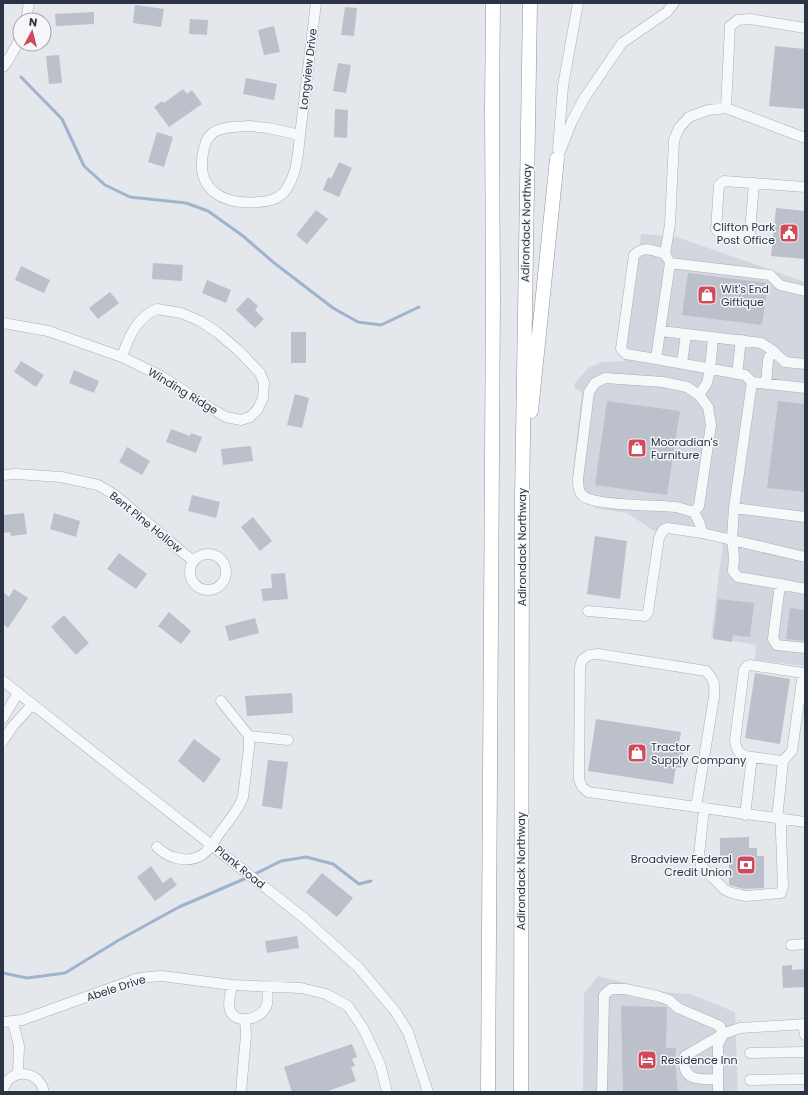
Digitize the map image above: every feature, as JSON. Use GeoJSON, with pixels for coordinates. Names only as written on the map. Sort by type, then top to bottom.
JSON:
{"type":"FeatureCollection","features":[{"type":"Feature","properties":{"kind":"highway"},"geometry":{"type":"LineString","coordinates":[[488,1092],[493,305],[493,3]]}},
{"type":"Feature","properties":{"kind":"highway","name":"Adirondack Northway"},"geometry":{"type":"LineString","coordinates":[[521,1092],[522,499],[530,3]]}},
{"type":"Feature","properties":{"kind":"highway"},"geometry":{"type":"LineString","coordinates":[[522,499],[557,159]]}},
{"type":"Feature","properties":{"kind":"street","name":"Longview Drive"},"geometry":{"type":"LineString","coordinates":[[300,135],[268,128],[250,126],[226,128],[215,131],[205,142],[202,158],[203,177],[206,185],[215,194],[234,201],[246,203],[264,202],[277,197],[284,192],[292,176],[296,163],[300,135],[316,3]]}},
{"type":"Feature","properties":{"kind":"street"},"geometry":{"type":"LineString","coordinates":[[557,159],[564,86],[578,3]]}},
{"type":"Feature","properties":{"kind":"street"},"geometry":{"type":"LineString","coordinates":[[557,159],[572,120],[585,97],[622,43],[667,12],[674,3]]}},
{"type":"Feature","properties":{"kind":"street"},"geometry":{"type":"LineString","coordinates":[[726,108],[730,26],[738,20],[750,19],[805,28]]}},
{"type":"Feature","properties":{"kind":"street"},"geometry":{"type":"LineString","coordinates":[[3,67],[13,52]]}},
{"type":"Feature","properties":{"kind":"street"},"geometry":{"type":"LineString","coordinates":[[656,359],[670,263],[665,254],[670,224],[674,140],[679,128],[689,117],[708,110],[726,108],[805,138]]}},
{"type":"Feature","properties":{"kind":"street"},"geometry":{"type":"LineString","coordinates":[[754,183],[750,232],[747,235],[719,233],[716,229],[719,185],[724,181],[754,183],[805,187]]}},
{"type":"Feature","properties":{"kind":"street"},"geometry":{"type":"LineString","coordinates":[[665,254],[647,248],[639,250],[634,255],[621,349],[626,354],[745,375],[752,382],[805,388]]}},
{"type":"Feature","properties":{"kind":"street"},"geometry":{"type":"LineString","coordinates":[[670,263],[770,275],[780,285],[805,291]]}},
{"type":"Feature","properties":{"kind":"street","name":"Winding Ridge"},"geometry":{"type":"LineString","coordinates":[[3,324],[48,331],[122,357],[161,376],[226,417],[241,420],[250,417],[258,409],[263,398],[264,383],[260,373],[238,350],[218,333],[200,321],[181,313],[157,309],[152,311],[141,321],[128,339],[122,357]]}},
{"type":"Feature","properties":{"kind":"street"},"geometry":{"type":"LineString","coordinates":[[661,331],[761,343],[772,350],[785,362],[805,364]]}},
{"type":"Feature","properties":{"kind":"street"},"geometry":{"type":"LineString","coordinates":[[682,363],[686,334]]}},
{"type":"Feature","properties":{"kind":"street"},"geometry":{"type":"LineString","coordinates":[[699,394],[707,383],[710,370],[713,338]]}},
{"type":"Feature","properties":{"kind":"street"},"geometry":{"type":"LineString","coordinates":[[736,374],[741,340]]}},
{"type":"Feature","properties":{"kind":"street"},"geometry":{"type":"LineString","coordinates":[[766,384],[768,360],[772,350]]}},
{"type":"Feature","properties":{"kind":"street"},"geometry":{"type":"LineString","coordinates":[[605,378],[663,382],[687,388],[699,394],[708,407],[711,425],[699,506],[694,512],[677,508],[606,503],[590,500],[582,495],[579,489],[578,479],[589,392],[595,383],[605,378]]}},
{"type":"Feature","properties":{"kind":"street"},"geometry":{"type":"LineString","coordinates":[[752,382],[734,508],[732,539],[734,557],[733,571],[738,577],[805,589]]}},
{"type":"Feature","properties":{"kind":"street","name":"Bent Pine Hollow"},"geometry":{"type":"LineString","coordinates":[[3,475],[16,474],[61,477],[98,485],[115,495],[193,561]]}},
{"type":"Feature","properties":{"kind":"street"},"geometry":{"type":"LineString","coordinates":[[734,508],[805,517]]}},
{"type":"Feature","properties":{"kind":"street"},"geometry":{"type":"LineString","coordinates":[[694,512],[700,524],[702,533]]}},
{"type":"Feature","properties":{"kind":"street"},"geometry":{"type":"LineString","coordinates":[[588,611],[645,616],[648,612],[659,538],[663,530],[668,528],[732,539],[805,557]]}},
{"type":"Feature","properties":{"kind":"street"},"geometry":{"type":"LineString","coordinates":[[780,584],[773,639],[777,645],[805,648]]}},
{"type":"Feature","properties":{"kind":"street"},"geometry":{"type":"LineString","coordinates":[[783,761],[742,755],[736,749],[735,744],[746,668],[750,665],[803,673],[792,752],[783,761],[779,820],[781,833],[782,886],[780,893],[746,896],[732,893],[725,890],[701,865],[699,855],[700,808],[714,697],[715,686],[713,678],[706,671],[598,654],[589,655],[582,660],[580,667],[579,779],[582,787],[588,792],[700,808],[779,820],[805,822]]}},
{"type":"Feature","properties":{"kind":"street","name":"Plank Road"},"geometry":{"type":"LineString","coordinates":[[3,681],[212,845],[331,941],[373,984],[395,1011],[408,1032],[428,1092]]}},
{"type":"Feature","properties":{"kind":"street"},"geometry":{"type":"LineString","coordinates":[[3,718],[18,693]]}},
{"type":"Feature","properties":{"kind":"street"},"geometry":{"type":"LineString","coordinates":[[157,847],[163,853],[178,859],[186,859],[201,855],[212,845],[236,811],[243,798],[249,736],[221,701]]}},
{"type":"Feature","properties":{"kind":"street"},"geometry":{"type":"LineString","coordinates":[[3,741],[32,705]]}},
{"type":"Feature","properties":{"kind":"street"},"geometry":{"type":"LineString","coordinates":[[249,736],[288,740]]}},
{"type":"Feature","properties":{"kind":"street"},"geometry":{"type":"LineString","coordinates":[[744,815],[752,757]]}},
{"type":"Feature","properties":{"kind":"street"},"geometry":{"type":"LineString","coordinates":[[791,945],[805,944]]}},
{"type":"Feature","properties":{"kind":"street","name":"Abele Drive"},"geometry":{"type":"LineString","coordinates":[[8,1022],[22,1020],[148,977],[162,976],[232,985],[301,988],[326,994],[348,1006],[364,1028],[380,1064],[387,1092]]}},
{"type":"Feature","properties":{"kind":"street"},"geometry":{"type":"LineString","coordinates":[[232,985],[229,1003],[230,1010],[233,1014],[245,1019],[255,1017],[262,1013],[266,1007],[268,999],[267,986]]}},
{"type":"Feature","properties":{"kind":"street"},"geometry":{"type":"LineString","coordinates":[[602,1092],[603,1001],[604,995],[611,989],[644,993],[669,1000],[678,1008],[720,1026],[723,1034],[718,1045],[718,1092]]}},
{"type":"Feature","properties":{"kind":"street"},"geometry":{"type":"LineString","coordinates":[[241,1092],[246,1035],[245,1019]]}},
{"type":"Feature","properties":{"kind":"street"},"geometry":{"type":"LineString","coordinates":[[8,1022],[19,1046],[18,1074]]}},
{"type":"Feature","properties":{"kind":"street"},"geometry":{"type":"LineString","coordinates":[[718,1079],[694,1078],[687,1073],[683,1065],[685,1056],[723,1034],[740,1028],[804,1024],[805,1035]]}},
{"type":"Feature","properties":{"kind":"street"},"geometry":{"type":"LineString","coordinates":[[750,1052],[805,1052]]}},
{"type":"Feature","properties":{"kind":"street"},"geometry":{"type":"LineString","coordinates":[[3,1091],[7,1082],[12,1077],[18,1074],[25,1074],[32,1075],[38,1079],[42,1084],[44,1092]]}},
{"type":"Feature","properties":{"kind":"street"},"geometry":{"type":"LineString","coordinates":[[750,1080],[805,1079]]}},
{"type":"Feature","properties":{"kind":"shaded area"},"geometry":{"type":"Polygon","coordinates":[[[641,234],[677,237],[805,282],[805,666],[755,660],[756,645],[711,637],[723,542],[654,531],[627,513],[595,508],[580,499],[573,486],[573,471],[582,392],[574,388],[575,383],[588,368],[602,362],[624,361],[641,234]]]}},
{"type":"Feature","properties":{"kind":"shaded area"},"geometry":{"type":"Polygon","coordinates":[[[598,976],[664,992],[690,994],[735,1012],[738,1092],[583,1092],[584,994],[598,976]]]}},
{"type":"Feature","properties":{"kind":"building"},"geometry":{"type":"Polygon","coordinates":[[[135,5],[164,9],[161,27],[133,23],[135,5]]]}},
{"type":"Feature","properties":{"kind":"building"},"geometry":{"type":"Polygon","coordinates":[[[345,7],[357,8],[354,36],[341,35],[345,7]]]}},
{"type":"Feature","properties":{"kind":"building"},"geometry":{"type":"Polygon","coordinates":[[[94,12],[94,24],[56,26],[55,14],[94,12]]]}},
{"type":"Feature","properties":{"kind":"building"},"geometry":{"type":"Polygon","coordinates":[[[190,19],[208,20],[207,35],[189,34],[190,19]]]}},
{"type":"Feature","properties":{"kind":"building"},"geometry":{"type":"Polygon","coordinates":[[[274,26],[280,52],[264,55],[258,30],[274,26]]]}},
{"type":"Feature","properties":{"kind":"building"},"geometry":{"type":"Polygon","coordinates":[[[775,46],[805,49],[805,109],[769,106],[775,46]]]}},
{"type":"Feature","properties":{"kind":"building"},"geometry":{"type":"Polygon","coordinates":[[[59,55],[62,83],[49,84],[46,56],[59,55]]]}},
{"type":"Feature","properties":{"kind":"building"},"geometry":{"type":"Polygon","coordinates":[[[338,63],[351,65],[346,93],[333,91],[338,63]]]}},
{"type":"Feature","properties":{"kind":"building"},"geometry":{"type":"Polygon","coordinates":[[[246,78],[277,84],[274,100],[243,94],[246,78]]]}},
{"type":"Feature","properties":{"kind":"building"},"geometry":{"type":"Polygon","coordinates":[[[183,89],[187,94],[192,90],[202,104],[169,127],[154,107],[162,101],[164,103],[183,89]]]}},
{"type":"Feature","properties":{"kind":"building"},"geometry":{"type":"Polygon","coordinates":[[[335,109],[348,110],[347,138],[334,137],[335,109]]]}},
{"type":"Feature","properties":{"kind":"building"},"geometry":{"type":"Polygon","coordinates":[[[157,132],[173,137],[164,167],[148,162],[157,132]]]}},
{"type":"Feature","properties":{"kind":"building"},"geometry":{"type":"Polygon","coordinates":[[[339,162],[352,168],[339,197],[323,190],[328,177],[331,179],[339,162]]]}},
{"type":"Feature","properties":{"kind":"building","name":"Clifton Park Post Office"},"geometry":{"type":"Polygon","coordinates":[[[776,208],[805,211],[805,259],[771,256],[776,208]]]}},
{"type":"Feature","properties":{"kind":"building"},"geometry":{"type":"Polygon","coordinates":[[[316,210],[328,219],[307,244],[296,235],[316,210]]]}},
{"type":"Feature","properties":{"kind":"building"},"geometry":{"type":"Polygon","coordinates":[[[153,263],[183,265],[182,281],[152,279],[153,263]]]}},
{"type":"Feature","properties":{"kind":"building"},"geometry":{"type":"Polygon","coordinates":[[[21,266],[50,280],[44,293],[15,280],[21,266]]]}},
{"type":"Feature","properties":{"kind":"building"},"geometry":{"type":"Polygon","coordinates":[[[688,273],[768,283],[762,325],[682,315],[688,273]]]}},
{"type":"Feature","properties":{"kind":"building"},"geometry":{"type":"Polygon","coordinates":[[[207,280],[231,290],[226,303],[202,293],[207,280]]]}},
{"type":"Feature","properties":{"kind":"building"},"geometry":{"type":"Polygon","coordinates":[[[110,292],[119,303],[98,319],[89,308],[110,292]]]}},
{"type":"Feature","properties":{"kind":"building"},"geometry":{"type":"Polygon","coordinates":[[[248,297],[258,306],[255,310],[264,319],[255,328],[236,310],[248,297]]]}},
{"type":"Feature","properties":{"kind":"building"},"geometry":{"type":"Polygon","coordinates":[[[291,332],[306,332],[306,363],[291,363],[291,332]]]}},
{"type":"Feature","properties":{"kind":"building"},"geometry":{"type":"Polygon","coordinates":[[[21,361],[44,375],[36,387],[14,372],[21,361]]]}},
{"type":"Feature","properties":{"kind":"building"},"geometry":{"type":"Polygon","coordinates":[[[74,370],[99,381],[94,393],[69,383],[74,370]]]}},
{"type":"Feature","properties":{"kind":"building"},"geometry":{"type":"Polygon","coordinates":[[[295,394],[309,398],[302,428],[287,425],[295,394]]]}},
{"type":"Feature","properties":{"kind":"building","name":"Mooradian's Furniture"},"geometry":{"type":"Polygon","coordinates":[[[607,401],[680,411],[667,495],[595,485],[607,401]]]}},
{"type":"Feature","properties":{"kind":"building"},"geometry":{"type":"Polygon","coordinates":[[[778,401],[805,404],[805,492],[767,488],[778,401]]]}},
{"type":"Feature","properties":{"kind":"building"},"geometry":{"type":"Polygon","coordinates":[[[171,429],[190,436],[191,433],[202,437],[196,453],[166,442],[171,429]]]}},
{"type":"Feature","properties":{"kind":"building"},"geometry":{"type":"Polygon","coordinates":[[[251,446],[253,461],[223,465],[221,449],[251,446]]]}},
{"type":"Feature","properties":{"kind":"building"},"geometry":{"type":"Polygon","coordinates":[[[127,447],[150,461],[142,475],[119,462],[127,447]]]}},
{"type":"Feature","properties":{"kind":"building"},"geometry":{"type":"Polygon","coordinates":[[[192,495],[220,502],[216,518],[188,511],[192,495]]]}},
{"type":"Feature","properties":{"kind":"building"},"geometry":{"type":"Polygon","coordinates":[[[24,513],[27,534],[11,536],[10,532],[3,533],[3,515],[24,513]]]}},
{"type":"Feature","properties":{"kind":"building"},"geometry":{"type":"Polygon","coordinates":[[[54,513],[80,521],[76,537],[50,529],[54,513]]]}},
{"type":"Feature","properties":{"kind":"building"},"geometry":{"type":"Polygon","coordinates":[[[253,517],[272,541],[260,551],[241,527],[253,517]]]}},
{"type":"Feature","properties":{"kind":"building"},"geometry":{"type":"Polygon","coordinates":[[[595,536],[627,541],[620,599],[587,594],[595,536]]]}},
{"type":"Feature","properties":{"kind":"building"},"geometry":{"type":"Polygon","coordinates":[[[119,553],[147,574],[136,589],[107,569],[119,553]]]}},
{"type":"Feature","properties":{"kind":"building"},"geometry":{"type":"Polygon","coordinates":[[[285,573],[288,599],[263,601],[261,589],[272,588],[271,574],[285,573]]]}},
{"type":"Feature","properties":{"kind":"building"},"geometry":{"type":"Polygon","coordinates":[[[14,589],[28,598],[8,628],[3,624],[3,592],[9,597],[14,589]]]}},
{"type":"Feature","properties":{"kind":"building"},"geometry":{"type":"Polygon","coordinates":[[[718,599],[754,603],[750,637],[733,635],[732,642],[713,639],[718,599]]]}},
{"type":"Feature","properties":{"kind":"building"},"geometry":{"type":"Polygon","coordinates":[[[790,608],[805,610],[805,641],[786,639],[790,608]]]}},
{"type":"Feature","properties":{"kind":"building"},"geometry":{"type":"Polygon","coordinates":[[[169,612],[191,631],[181,644],[158,626],[169,612]]]}},
{"type":"Feature","properties":{"kind":"building"},"geometry":{"type":"Polygon","coordinates":[[[64,615],[89,643],[76,655],[51,627],[64,615]]]}},
{"type":"Feature","properties":{"kind":"building"},"geometry":{"type":"Polygon","coordinates":[[[255,618],[259,633],[229,641],[225,626],[255,618]]]}},
{"type":"Feature","properties":{"kind":"building"},"geometry":{"type":"Polygon","coordinates":[[[755,673],[790,679],[780,744],[745,738],[755,673]]]}},
{"type":"Feature","properties":{"kind":"building"},"geometry":{"type":"Polygon","coordinates":[[[292,693],[293,713],[247,716],[245,696],[292,693]]]}},
{"type":"Feature","properties":{"kind":"building","name":"Tractor Supply Company"},"geometry":{"type":"Polygon","coordinates":[[[596,719],[681,732],[678,748],[684,749],[681,768],[676,767],[673,784],[588,771],[596,719]]]}},
{"type":"Feature","properties":{"kind":"building"},"geometry":{"type":"Polygon","coordinates":[[[194,739],[221,759],[204,783],[178,761],[194,739]]]}},
{"type":"Feature","properties":{"kind":"building"},"geometry":{"type":"Polygon","coordinates":[[[268,760],[288,762],[282,809],[262,806],[268,760]]]}},
{"type":"Feature","properties":{"kind":"building"},"geometry":{"type":"Polygon","coordinates":[[[749,837],[749,848],[757,848],[757,856],[764,856],[764,888],[744,889],[729,885],[729,858],[720,858],[720,838],[749,837]]]}},
{"type":"Feature","properties":{"kind":"building"},"geometry":{"type":"Polygon","coordinates":[[[151,866],[163,883],[171,877],[177,885],[155,901],[137,877],[151,866]]]}},
{"type":"Feature","properties":{"kind":"building"},"geometry":{"type":"Polygon","coordinates":[[[322,873],[353,898],[337,917],[306,892],[322,873]]]}},
{"type":"Feature","properties":{"kind":"building"},"geometry":{"type":"Polygon","coordinates":[[[297,936],[299,948],[267,953],[265,941],[297,936]]]}},
{"type":"Feature","properties":{"kind":"building"},"geometry":{"type":"Polygon","coordinates":[[[792,965],[792,970],[805,969],[805,987],[783,988],[782,966],[792,965]]]}},
{"type":"Feature","properties":{"kind":"building"},"geometry":{"type":"Polygon","coordinates":[[[621,1006],[667,1007],[666,1048],[676,1048],[675,1061],[678,1092],[623,1092],[621,1006]]]}},
{"type":"Feature","properties":{"kind":"building"},"geometry":{"type":"Polygon","coordinates":[[[352,1044],[357,1057],[352,1059],[355,1066],[351,1067],[356,1081],[325,1092],[292,1092],[284,1067],[352,1044]]]}},
{"type":"Feature","properties":{"kind":"waterway"},"geometry":{"type":"LineString","coordinates":[[21,77],[62,119],[84,166],[105,185],[130,197],[186,203],[208,211],[243,236],[273,262],[333,308],[358,322],[381,325],[419,307]]}},
{"type":"Feature","properties":{"kind":"waterway"},"geometry":{"type":"LineString","coordinates":[[3,973],[27,978],[65,973],[119,940],[179,907],[251,876],[281,861],[306,857],[333,864],[359,884],[371,881]]}},
{"type":"Feature","properties":{"kind":"place","name":"Clifton Park Post Office"},"geometry":{"type":"Point","coordinates":[789,233]}},
{"type":"Feature","properties":{"kind":"place","name":"Wit's End Giftique"},"geometry":{"type":"Point","coordinates":[707,295]}},
{"type":"Feature","properties":{"kind":"place","name":"Mooradian's Furniture"},"geometry":{"type":"Point","coordinates":[637,448]}},
{"type":"Feature","properties":{"kind":"place","name":"Tractor Supply Company"},"geometry":{"type":"Point","coordinates":[637,753]}},
{"type":"Feature","properties":{"kind":"place","name":"Broadview Federal Credit Union"},"geometry":{"type":"Point","coordinates":[746,865]}},
{"type":"Feature","properties":{"kind":"place","name":"Residence Inn"},"geometry":{"type":"Point","coordinates":[647,1060]}}]}
